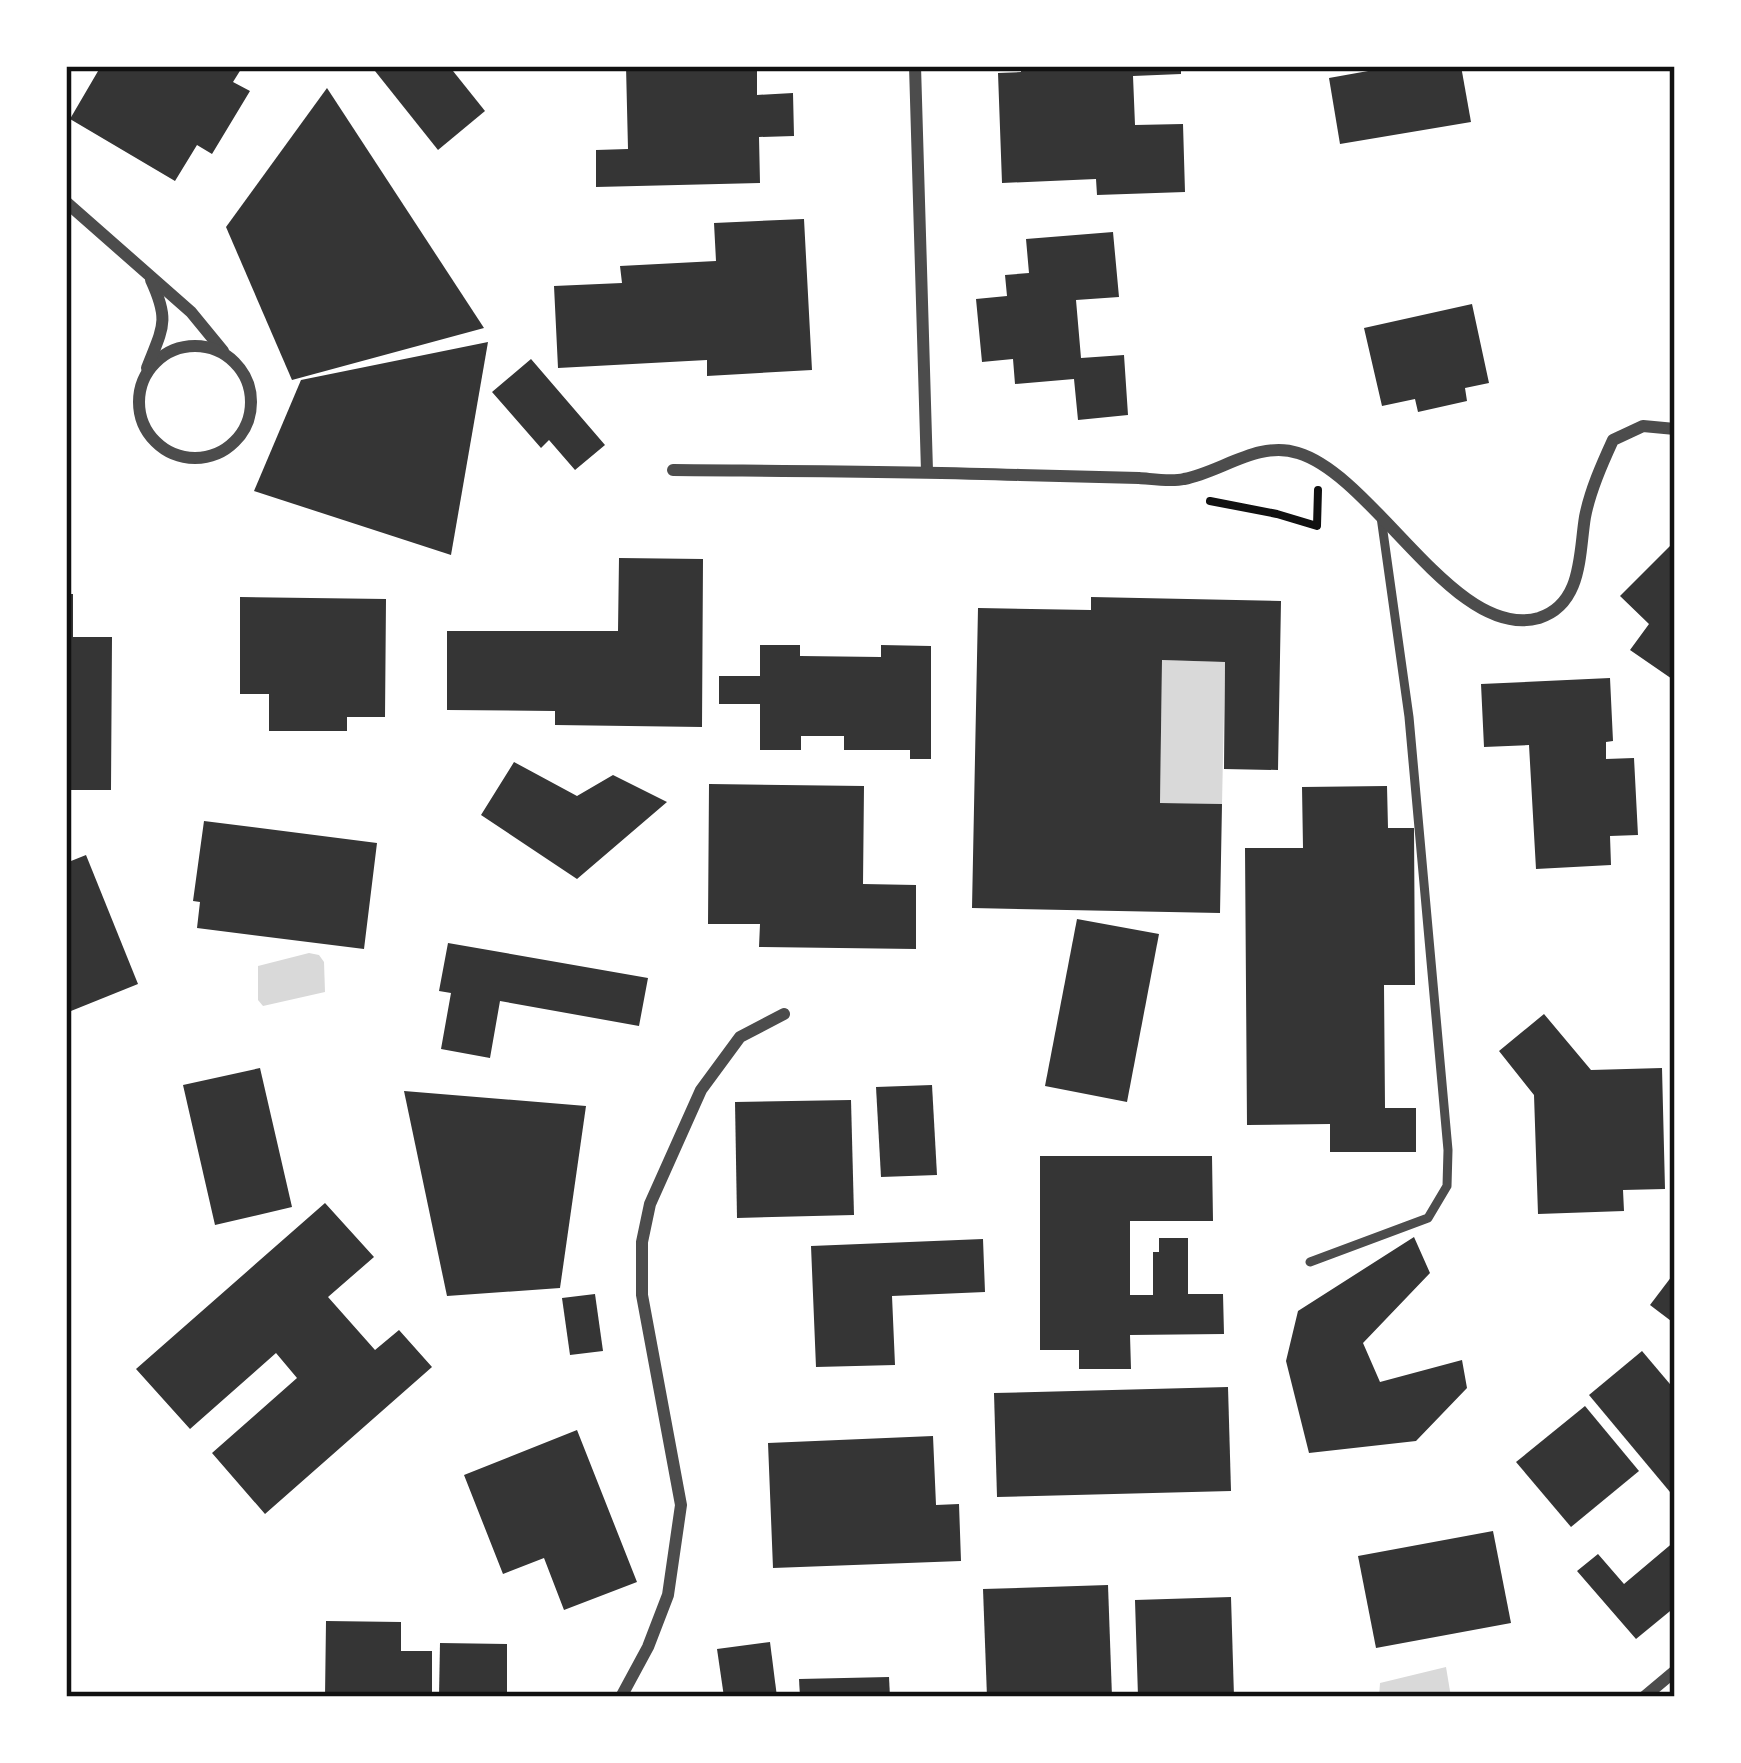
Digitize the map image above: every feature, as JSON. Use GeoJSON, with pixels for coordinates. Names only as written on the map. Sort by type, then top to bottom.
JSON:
{"type":"FeatureCollection","features":[{"type":"Feature","properties":{"kind":"street"},"geometry":{"type":"LineString","coordinates":[[915,66],[927,471]]}},
{"type":"Feature","properties":{"kind":"street"},"geometry":{"type":"LineString","coordinates":[[66,202],[147,271],[191,312],[242,371],[250,389],[246,426],[231,445],[212,456],[187,458],[166,451],[147,432],[138,407],[164,309],[147,271]]}},
{"type":"Feature","properties":{"kind":"street"},"geometry":{"type":"LineString","coordinates":[[147,369],[166,353],[185,346],[206,347],[228,357]]}},
{"type":"Feature","properties":{"kind":"street"},"geometry":{"type":"LineString","coordinates":[[674,470],[927,471],[1183,480],[1269,451],[1298,453],[1355,491],[1454,590],[1488,612],[1514,619],[1538,618],[1561,606],[1578,576],[1586,514],[1613,440],[1643,426],[1675,429]]}},
{"type":"Feature","properties":{"kind":"street"},"geometry":{"type":"LineString","coordinates":[[621,1697],[668,1595],[681,1505],[642,1295],[642,1242],[650,1204],[700,1090],[740,1037],[784,1014]]}},
{"type":"Feature","properties":{"kind":"street"},"geometry":{"type":"LineString","coordinates":[[1643,1697],[1675,1672]]}},
{"type":"Feature","properties":{"kind":"lane"},"geometry":{"type":"LineString","coordinates":[[1310,1262],[1428,1218],[1447,1186],[1448,1150],[1409,717],[1381,517]]}},
{"type":"Feature","properties":{"kind":"path"},"geometry":{"type":"LineString","coordinates":[[1201,500],[1317,526],[1319,478],[1355,491]]}},
{"type":"Feature","properties":{"kind":"shaded area"},"geometry":{"type":"Polygon","coordinates":[[[1162,660],[1225,662],[1222,804],[1160,803],[1162,660]]]}},
{"type":"Feature","properties":{"kind":"shaded area"},"geometry":{"type":"Polygon","coordinates":[[[309,953],[324,962],[325,992],[263,1006],[258,1000],[258,966],[309,953]]]}},
{"type":"Feature","properties":{"kind":"shaded area"},"geometry":{"type":"Polygon","coordinates":[[[1446,1667],[1451,1697],[1379,1697],[1380,1683],[1446,1667]]]}},
{"type":"Feature","properties":{"kind":"building"},"geometry":{"type":"Polygon","coordinates":[[[101,66],[243,66],[233,82],[250,91],[212,154],[197,145],[175,181],[70,119],[101,66]]]}},
{"type":"Feature","properties":{"kind":"building"},"geometry":{"type":"Polygon","coordinates":[[[371,66],[449,66],[485,111],[438,150],[371,66]]]}},
{"type":"Feature","properties":{"kind":"building"},"geometry":{"type":"Polygon","coordinates":[[[626,66],[757,66],[757,95],[793,93],[794,136],[759,137],[760,183],[596,187],[596,150],[628,149],[626,66]]]}},
{"type":"Feature","properties":{"kind":"building"},"geometry":{"type":"Polygon","coordinates":[[[1021,66],[1181,66],[1181,74],[1133,76],[1135,125],[1183,124],[1185,192],[1097,195],[1096,179],[1002,183],[998,73],[1021,72],[1021,66]]]}},
{"type":"Feature","properties":{"kind":"building"},"geometry":{"type":"Polygon","coordinates":[[[1396,66],[1461,66],[1471,122],[1340,144],[1329,78],[1396,66]]]}},
{"type":"Feature","properties":{"kind":"building"},"geometry":{"type":"Polygon","coordinates":[[[327,88],[484,328],[292,380],[226,227],[327,88]]]}},
{"type":"Feature","properties":{"kind":"building"},"geometry":{"type":"Polygon","coordinates":[[[804,219],[812,370],[707,376],[707,360],[558,368],[554,286],[622,283],[620,266],[716,261],[714,223],[804,219]]]}},
{"type":"Feature","properties":{"kind":"building"},"geometry":{"type":"Polygon","coordinates":[[[1113,232],[1119,297],[1076,300],[1081,358],[1124,355],[1128,415],[1078,420],[1074,379],[1015,384],[1013,359],[982,362],[976,299],[1007,296],[1005,275],[1029,273],[1026,239],[1113,232]]]}},
{"type":"Feature","properties":{"kind":"building"},"geometry":{"type":"Polygon","coordinates":[[[1472,304],[1489,383],[1465,388],[1467,401],[1418,412],[1415,399],[1382,406],[1364,328],[1472,304]]]}},
{"type":"Feature","properties":{"kind":"building"},"geometry":{"type":"Polygon","coordinates":[[[488,342],[451,555],[254,491],[301,380],[488,342]]]}},
{"type":"Feature","properties":{"kind":"building"},"geometry":{"type":"Polygon","coordinates":[[[531,359],[605,445],[575,470],[549,440],[541,448],[492,392],[531,359]]]}},
{"type":"Feature","properties":{"kind":"building"},"geometry":{"type":"Polygon","coordinates":[[[1675,541],[1675,681],[1630,650],[1649,624],[1620,596],[1675,541]]]}},
{"type":"Feature","properties":{"kind":"building"},"geometry":{"type":"Polygon","coordinates":[[[619,558],[703,559],[702,727],[555,725],[555,711],[447,710],[447,631],[618,631],[619,558]]]}},
{"type":"Feature","properties":{"kind":"building"},"geometry":{"type":"Polygon","coordinates":[[[66,594],[73,594],[73,637],[112,637],[111,790],[66,790],[66,594]]]}},
{"type":"Feature","properties":{"kind":"building"},"geometry":{"type":"Polygon","coordinates":[[[240,597],[386,599],[385,717],[347,717],[347,731],[269,731],[269,694],[240,694],[240,597]]]}},
{"type":"Feature","properties":{"kind":"building"},"geometry":{"type":"Polygon","coordinates":[[[1091,597],[1281,601],[1278,770],[1224,769],[1225,662],[1162,660],[1160,803],[1222,804],[1220,913],[972,908],[978,608],[1091,610],[1091,597]]]}},
{"type":"Feature","properties":{"kind":"building"},"geometry":{"type":"Polygon","coordinates":[[[760,645],[800,645],[800,656],[881,657],[881,645],[931,646],[931,759],[910,759],[910,750],[844,750],[844,736],[801,736],[801,750],[760,750],[760,704],[719,704],[719,676],[760,676],[760,645]]]}},
{"type":"Feature","properties":{"kind":"building"},"geometry":{"type":"Polygon","coordinates":[[[1610,678],[1613,741],[1606,742],[1606,759],[1634,758],[1638,835],[1610,836],[1611,865],[1536,869],[1529,745],[1484,747],[1481,684],[1610,678]]]}},
{"type":"Feature","properties":{"kind":"building"},"geometry":{"type":"Polygon","coordinates":[[[514,762],[577,796],[613,775],[667,802],[577,879],[481,815],[514,762]]]}},
{"type":"Feature","properties":{"kind":"building"},"geometry":{"type":"Polygon","coordinates":[[[709,784],[864,786],[863,884],[916,885],[916,949],[759,947],[760,924],[708,924],[709,784]]]}},
{"type":"Feature","properties":{"kind":"building"},"geometry":{"type":"Polygon","coordinates":[[[1387,786],[1388,828],[1414,828],[1415,985],[1384,985],[1385,1108],[1416,1108],[1416,1152],[1330,1152],[1330,1124],[1247,1125],[1245,848],[1303,848],[1302,787],[1387,786]]]}},
{"type":"Feature","properties":{"kind":"building"},"geometry":{"type":"Polygon","coordinates":[[[204,821],[377,843],[364,949],[197,928],[200,902],[193,901],[204,821]]]}},
{"type":"Feature","properties":{"kind":"building"},"geometry":{"type":"Polygon","coordinates":[[[86,855],[138,984],[66,1013],[66,863],[86,855]]]}},
{"type":"Feature","properties":{"kind":"building"},"geometry":{"type":"Polygon","coordinates":[[[1077,919],[1159,934],[1127,1102],[1045,1086],[1077,919]]]}},
{"type":"Feature","properties":{"kind":"building"},"geometry":{"type":"Polygon","coordinates":[[[448,943],[648,978],[639,1026],[500,1001],[490,1058],[441,1049],[451,993],[439,991],[448,943]]]}},
{"type":"Feature","properties":{"kind":"building"},"geometry":{"type":"Polygon","coordinates":[[[1544,1014],[1591,1070],[1662,1068],[1665,1189],[1623,1190],[1624,1211],[1538,1214],[1534,1095],[1499,1051],[1544,1014]]]}},
{"type":"Feature","properties":{"kind":"building"},"geometry":{"type":"Polygon","coordinates":[[[260,1068],[292,1207],[215,1225],[183,1085],[260,1068]]]}},
{"type":"Feature","properties":{"kind":"building"},"geometry":{"type":"Polygon","coordinates":[[[932,1085],[937,1175],[881,1177],[876,1087],[932,1085]]]}},
{"type":"Feature","properties":{"kind":"building"},"geometry":{"type":"Polygon","coordinates":[[[404,1091],[586,1106],[560,1288],[447,1296],[404,1091]]]}},
{"type":"Feature","properties":{"kind":"building"},"geometry":{"type":"Polygon","coordinates":[[[851,1100],[854,1215],[737,1218],[735,1102],[851,1100]]]}},
{"type":"Feature","properties":{"kind":"building"},"geometry":{"type":"Polygon","coordinates":[[[1040,1156],[1212,1156],[1213,1221],[1130,1221],[1130,1295],[1153,1295],[1153,1252],[1159,1252],[1159,1238],[1188,1238],[1188,1294],[1223,1294],[1224,1334],[1130,1335],[1131,1369],[1079,1369],[1079,1350],[1040,1350],[1040,1156]]]}},
{"type":"Feature","properties":{"kind":"building"},"geometry":{"type":"Polygon","coordinates":[[[325,1203],[374,1257],[328,1297],[375,1350],[399,1330],[432,1367],[265,1514],[212,1453],[297,1378],[276,1353],[190,1429],[136,1369],[325,1203]]]}},
{"type":"Feature","properties":{"kind":"building"},"geometry":{"type":"Polygon","coordinates":[[[1414,1237],[1430,1273],[1363,1343],[1380,1382],[1462,1360],[1467,1388],[1416,1441],[1309,1453],[1286,1361],[1298,1311],[1414,1237]]]}},
{"type":"Feature","properties":{"kind":"building"},"geometry":{"type":"Polygon","coordinates":[[[983,1239],[985,1292],[892,1296],[895,1365],[816,1367],[811,1246],[983,1239]]]}},
{"type":"Feature","properties":{"kind":"building"},"geometry":{"type":"Polygon","coordinates":[[[1675,1272],[1675,1324],[1650,1305],[1675,1272]]]}},
{"type":"Feature","properties":{"kind":"building"},"geometry":{"type":"Polygon","coordinates":[[[595,1294],[603,1351],[570,1355],[562,1298],[595,1294]]]}},
{"type":"Feature","properties":{"kind":"building"},"geometry":{"type":"Polygon","coordinates":[[[1642,1351],[1675,1390],[1675,1498],[1589,1395],[1642,1351]]]}},
{"type":"Feature","properties":{"kind":"building"},"geometry":{"type":"Polygon","coordinates":[[[1228,1387],[1231,1491],[997,1497],[994,1393],[1228,1387]]]}},
{"type":"Feature","properties":{"kind":"building"},"geometry":{"type":"Polygon","coordinates":[[[1585,1406],[1639,1471],[1571,1527],[1516,1462],[1585,1406]]]}},
{"type":"Feature","properties":{"kind":"building"},"geometry":{"type":"Polygon","coordinates":[[[577,1430],[637,1582],[564,1610],[544,1558],[503,1574],[464,1475],[577,1430]]]}},
{"type":"Feature","properties":{"kind":"building"},"geometry":{"type":"Polygon","coordinates":[[[933,1436],[936,1505],[959,1504],[961,1561],[773,1568],[768,1443],[933,1436]]]}},
{"type":"Feature","properties":{"kind":"building"},"geometry":{"type":"Polygon","coordinates":[[[1493,1531],[1511,1623],[1376,1648],[1358,1556],[1493,1531]]]}},
{"type":"Feature","properties":{"kind":"building"},"geometry":{"type":"Polygon","coordinates":[[[1675,1541],[1675,1607],[1636,1639],[1577,1571],[1598,1554],[1624,1584],[1675,1541]]]}},
{"type":"Feature","properties":{"kind":"building"},"geometry":{"type":"Polygon","coordinates":[[[1108,1585],[1112,1697],[987,1697],[983,1589],[1108,1585]]]}},
{"type":"Feature","properties":{"kind":"building"},"geometry":{"type":"Polygon","coordinates":[[[1231,1597],[1234,1697],[1138,1697],[1135,1600],[1231,1597]]]}},
{"type":"Feature","properties":{"kind":"building"},"geometry":{"type":"Polygon","coordinates":[[[326,1621],[401,1622],[401,1651],[432,1651],[432,1697],[325,1697],[326,1621]]]}},
{"type":"Feature","properties":{"kind":"building"},"geometry":{"type":"Polygon","coordinates":[[[770,1642],[777,1697],[724,1697],[717,1649],[770,1642]]]}},
{"type":"Feature","properties":{"kind":"building"},"geometry":{"type":"Polygon","coordinates":[[[440,1643],[507,1644],[507,1696],[439,1696],[440,1643]]]}},
{"type":"Feature","properties":{"kind":"building"},"geometry":{"type":"Polygon","coordinates":[[[889,1677],[890,1697],[800,1697],[799,1679],[889,1677]]]}}]}
